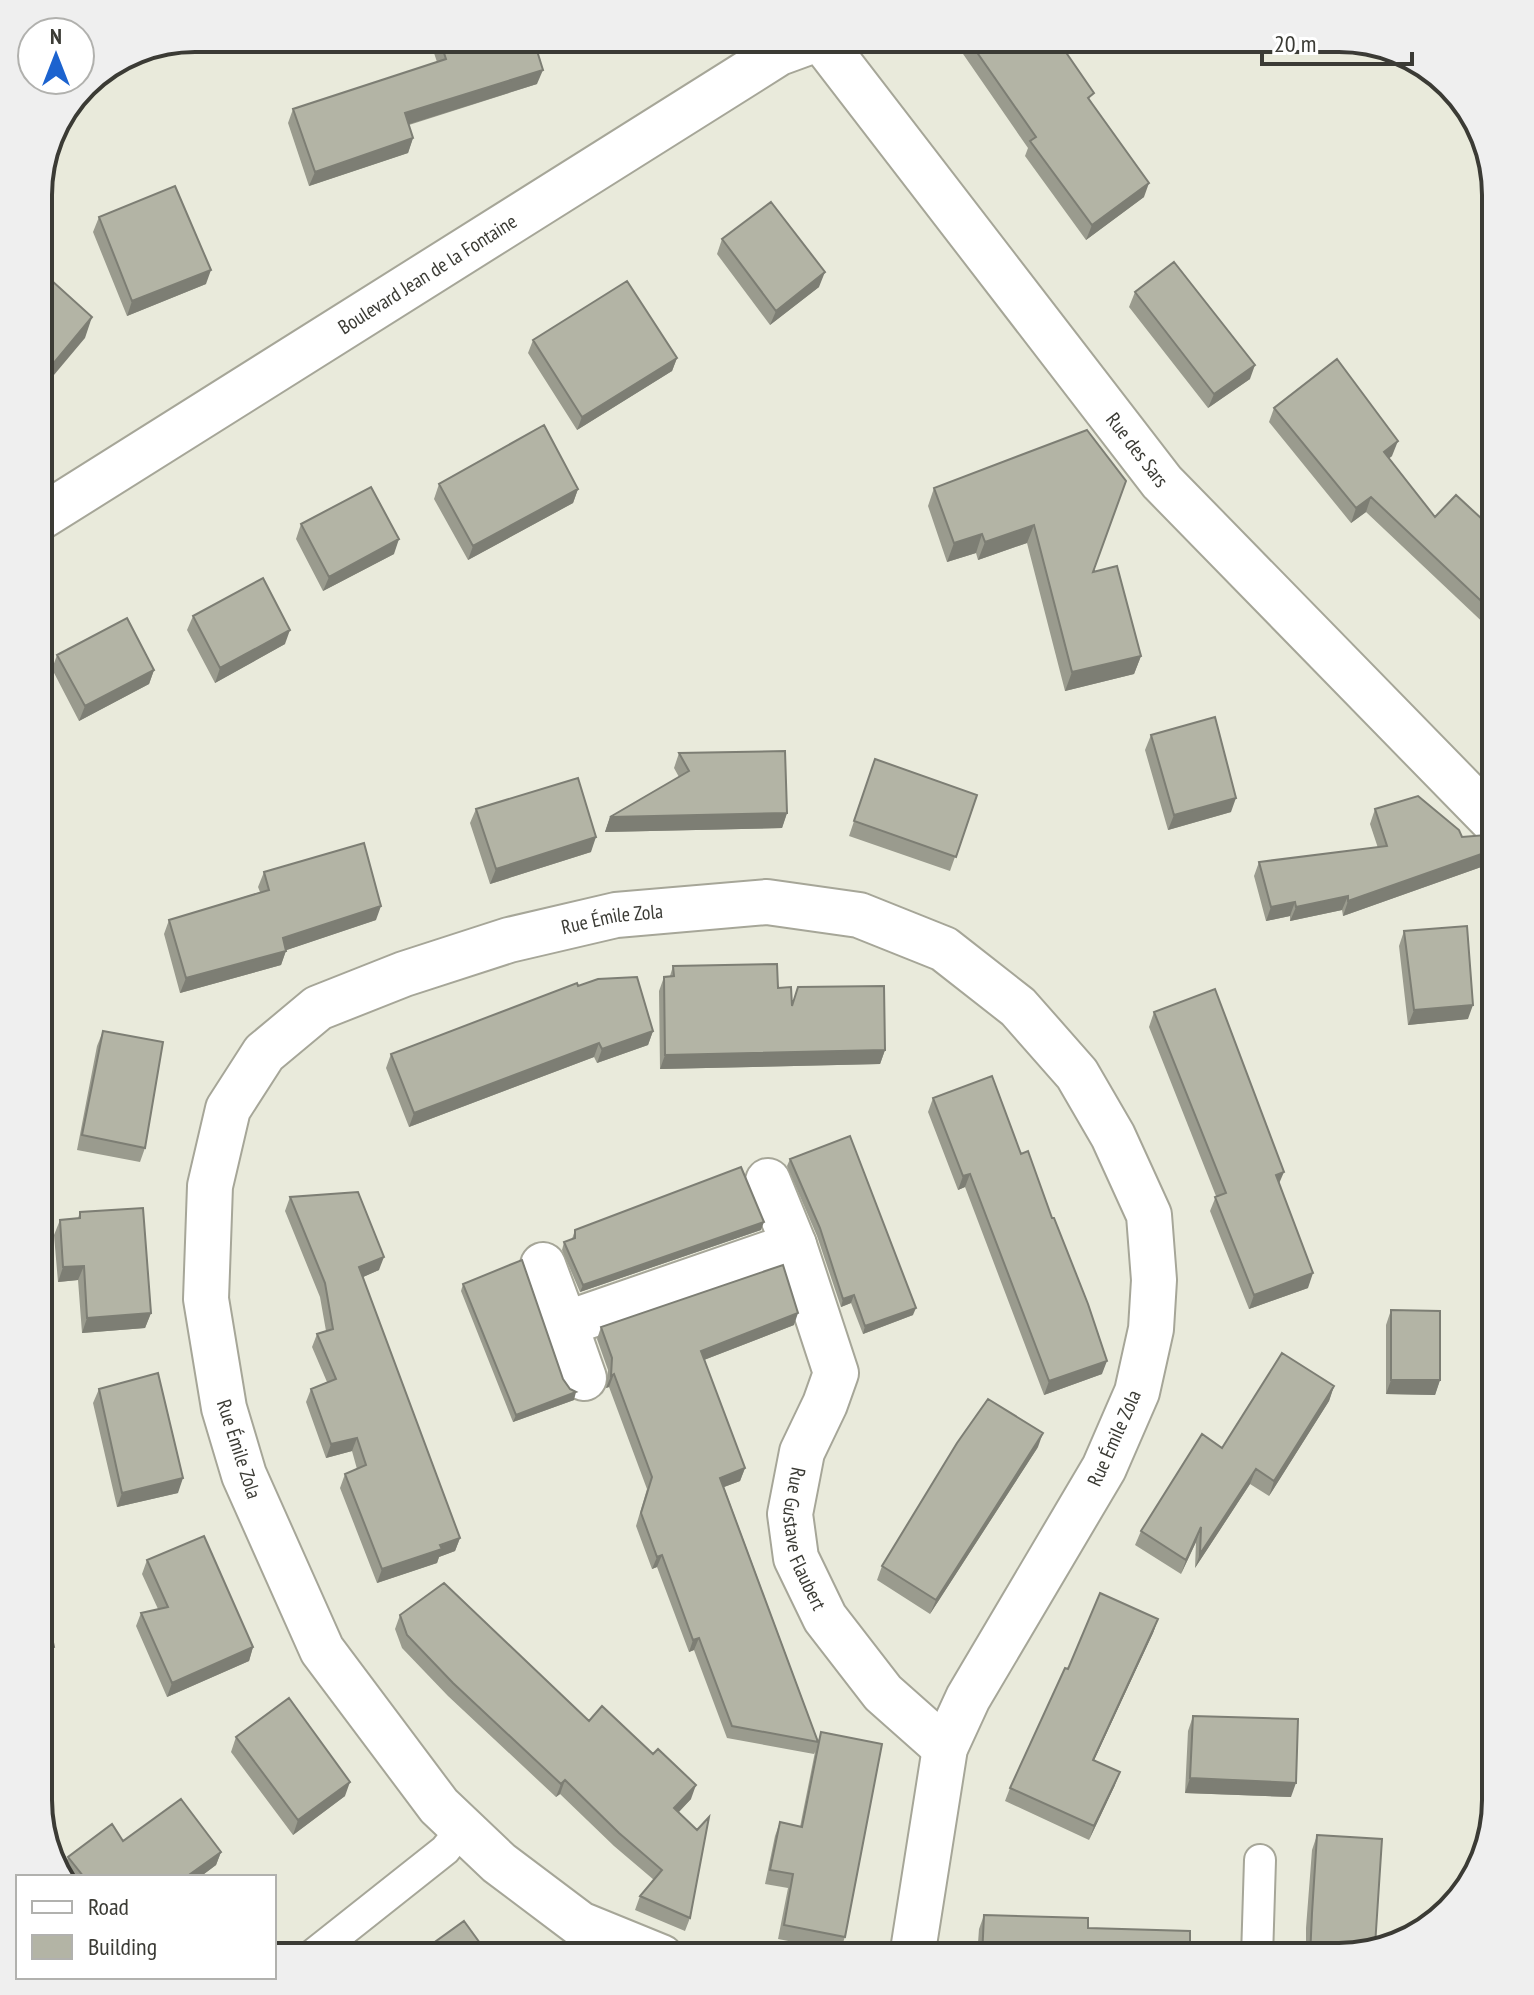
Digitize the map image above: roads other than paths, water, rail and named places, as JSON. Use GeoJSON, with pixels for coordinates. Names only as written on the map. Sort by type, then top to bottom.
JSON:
{"type":"FeatureCollection","features":[{"type":"Feature","properties":{"kind":"street","name":"Boulevard Jean de la Fontaine"},"geometry":{"type":"LineString","coordinates":[[52,510],[782,52]]}},
{"type":"Feature","properties":{"kind":"street","name":"Rue des Sars"},"geometry":{"type":"LineString","coordinates":[[831,52],[1162,482],[1482,810]]}},
{"type":"Feature","properties":{"kind":"street","name":"Rue Émile Zola"},"geometry":{"type":"LineString","coordinates":[[627,1943],[580,1924],[499,1863],[462,1829],[439,1806],[322,1650],[244,1475],[224,1408],[206,1299],[210,1186],[228,1109],[264,1053],[318,1008],[404,974],[509,940],[616,915],[767,902],[859,915],[944,949],[1018,1007],[1077,1074],[1113,1136],[1149,1215],[1154,1280],[1151,1329],[1137,1392],[1104,1468],[968,1698],[945,1748],[914,1943]]}},
{"type":"Feature","properties":{"kind":"street","name":"Rue Gustave Flaubert"},"geometry":{"type":"LineString","coordinates":[[768,1181],[794,1245],[836,1373],[802,1452],[790,1514],[796,1558],[825,1618],[883,1693],[945,1748]]}},
{"type":"Feature","properties":{"kind":"street"},"geometry":{"type":"LineString","coordinates":[[565,1324],[794,1245]]}},
{"type":"Feature","properties":{"kind":"street"},"geometry":{"type":"LineString","coordinates":[[543,1265],[584,1378]]}},
{"type":"Feature","properties":{"kind":"lane"},"geometry":{"type":"LineString","coordinates":[[328,1943],[445,1850],[462,1829]]}},
{"type":"Feature","properties":{"kind":"lane"},"geometry":{"type":"LineString","coordinates":[[1257,1943],[1260,1860]]}}]}
